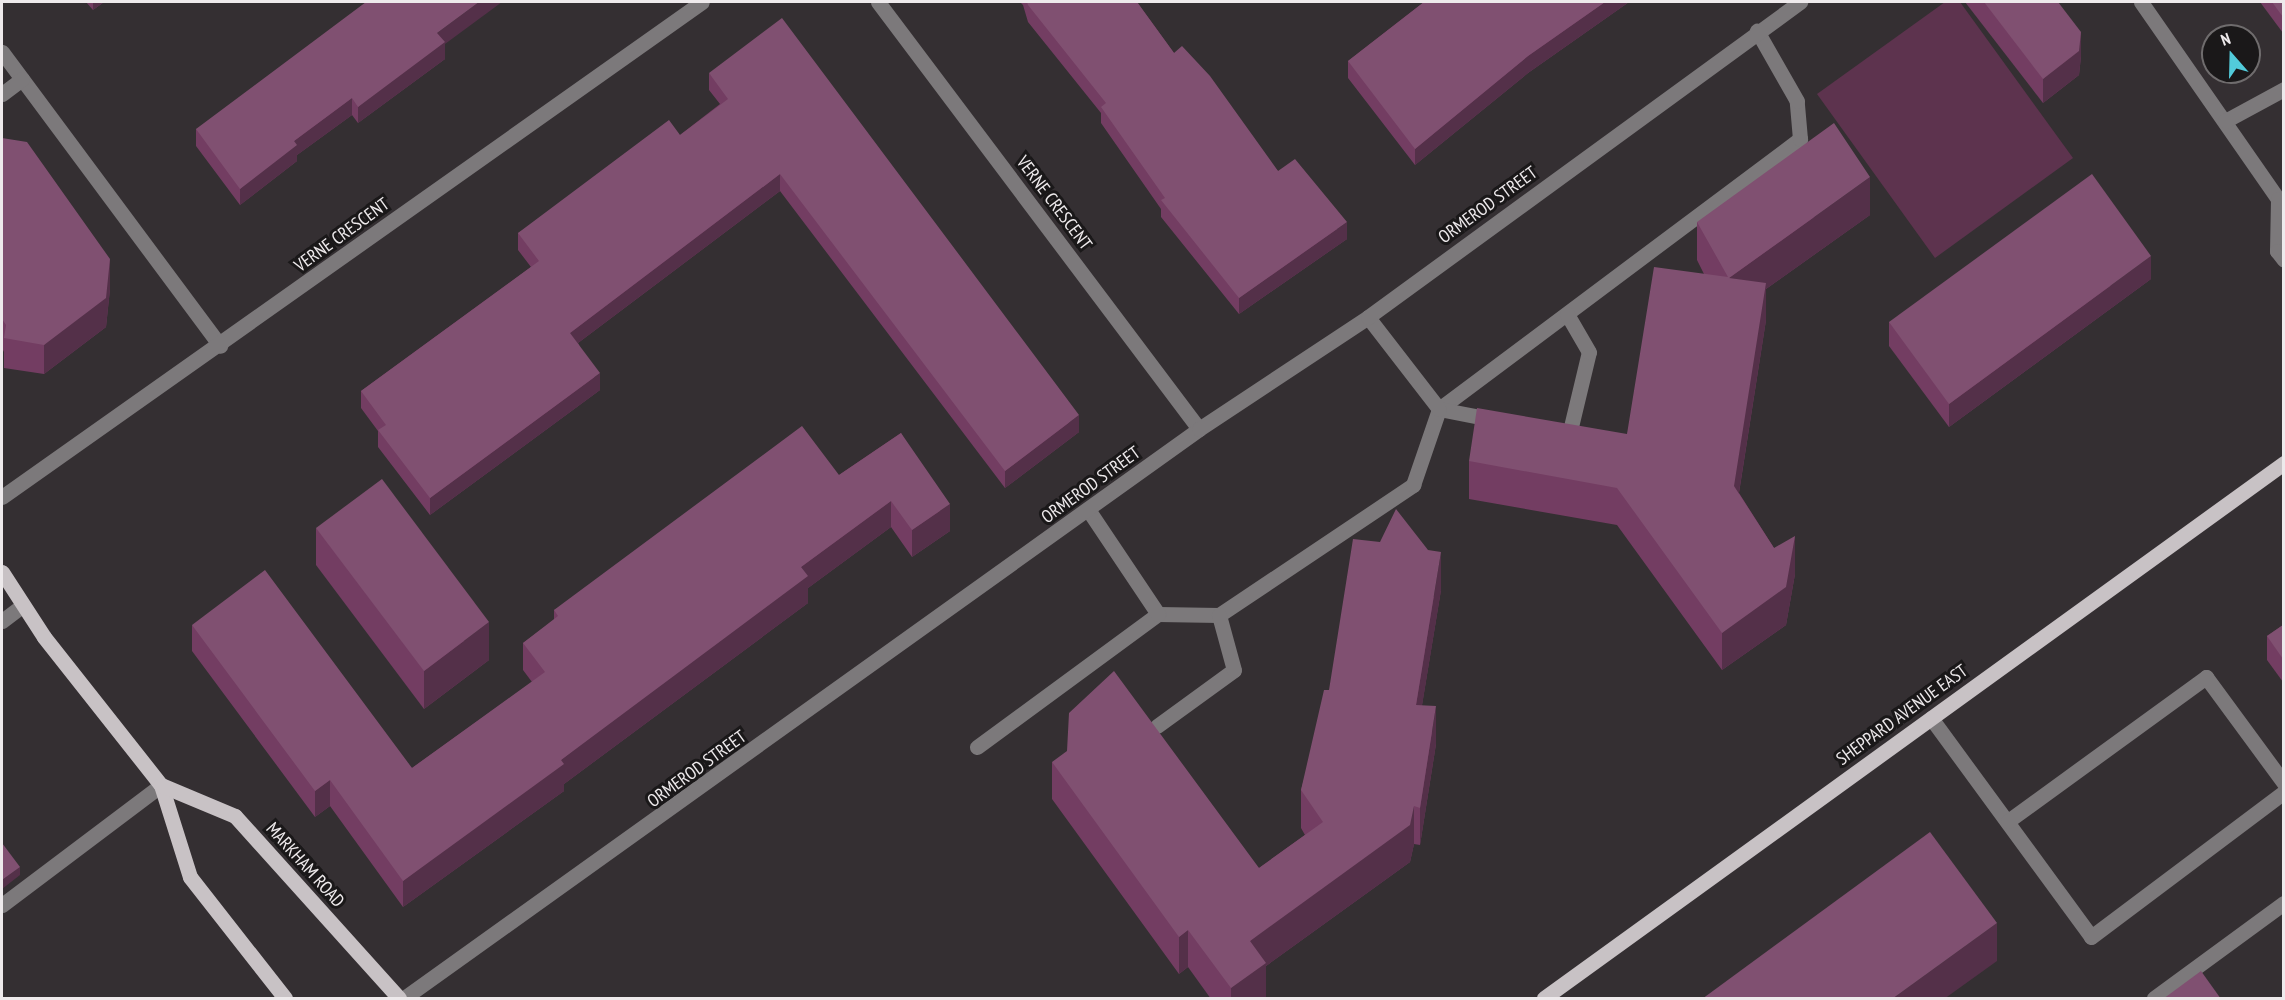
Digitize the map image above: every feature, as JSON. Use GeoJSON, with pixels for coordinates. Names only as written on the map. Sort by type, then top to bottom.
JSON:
{"type":"FeatureCollection","features":[{"type":"Feature","properties":{"kind":"main road","name":"SHEPPARD AVENUE EAST"},"geometry":{"type":"LineString","coordinates":[[1544,999],[2283,463]]}},
{"type":"Feature","properties":{"kind":"main road","name":"MARKHAM ROAD"},"geometry":{"type":"LineString","coordinates":[[2,572],[23,605],[161,784],[190,877],[285,999]]}},
{"type":"Feature","properties":{"kind":"main road","name":"MARKHAM ROAD"},"geometry":{"type":"LineString","coordinates":[[161,784],[235,816],[399,999]]}},
{"type":"Feature","properties":{"kind":"street","name":"VERNE CRESCENT"},"geometry":{"type":"LineString","coordinates":[[2,496],[220,346],[702,2]]}},
{"type":"Feature","properties":{"kind":"street","name":"VERNE CRESCENT"},"geometry":{"type":"LineString","coordinates":[[878,2],[1199,429]]}},
{"type":"Feature","properties":{"kind":"street","name":"ORMEROD STREET"},"geometry":{"type":"LineString","coordinates":[[405,999],[1089,511],[1199,429],[1368,317],[1757,31],[1800,2]]}},
{"type":"Feature","properties":{"kind":"street"},"geometry":{"type":"LineString","coordinates":[[2141,2],[2281,200],[2277,251],[2283,260]]}},
{"type":"Feature","properties":{"kind":"street"},"geometry":{"type":"LineString","coordinates":[[977,747],[1158,614],[1219,615],[1413,485],[1439,409],[1800,139],[1797,101],[1757,31]]}},
{"type":"Feature","properties":{"kind":"street"},"geometry":{"type":"LineString","coordinates":[[2,52],[220,346]]}},
{"type":"Feature","properties":{"kind":"street"},"geometry":{"type":"LineString","coordinates":[[2,94],[22,79]]}},
{"type":"Feature","properties":{"kind":"street"},"geometry":{"type":"LineString","coordinates":[[2225,121],[2283,89]]}},
{"type":"Feature","properties":{"kind":"street"},"geometry":{"type":"LineString","coordinates":[[1548,430],[1569,435],[1589,352],[1567,314]]}},
{"type":"Feature","properties":{"kind":"street"},"geometry":{"type":"LineString","coordinates":[[1368,317],[1439,409],[1515,424]]}},
{"type":"Feature","properties":{"kind":"street"},"geometry":{"type":"LineString","coordinates":[[1089,511],[1158,614]]}},
{"type":"Feature","properties":{"kind":"street"},"geometry":{"type":"LineString","coordinates":[[2,621],[23,605]]}},
{"type":"Feature","properties":{"kind":"street"},"geometry":{"type":"LineString","coordinates":[[1156,726],[1234,670],[1219,615]]}},
{"type":"Feature","properties":{"kind":"street"},"geometry":{"type":"LineString","coordinates":[[2008,821],[2206,677],[2283,783]]}},
{"type":"Feature","properties":{"kind":"street"},"geometry":{"type":"LineString","coordinates":[[1931,718],[2091,937],[2283,792]]}},
{"type":"Feature","properties":{"kind":"street"},"geometry":{"type":"LineString","coordinates":[[2,905],[161,784]]}},
{"type":"Feature","properties":{"kind":"street"},"geometry":{"type":"LineString","coordinates":[[2154,999],[2283,903]]}},
{"type":"Feature","properties":{"kind":"shaded area"},"geometry":{"type":"Polygon","coordinates":[[[1945,2],[1960,2],[2073,158],[1935,258],[1817,94],[1945,2]]]}},
{"type":"Feature","properties":{"kind":"building"},"geometry":{"type":"Polygon","coordinates":[[[366,2],[479,2],[437,33],[445,42],[358,107],[352,98],[294,141],[297,145],[240,189],[196,129],[366,2]]]}},
{"type":"Feature","properties":{"kind":"building"},"geometry":{"type":"Polygon","coordinates":[[[1027,2],[1137,2],[1174,53],[1182,46],[1210,76],[1278,171],[1295,159],[1347,222],[1239,298],[1161,200],[1165,198],[1101,107],[1106,103],[1027,2]]]}},
{"type":"Feature","properties":{"kind":"building"},"geometry":{"type":"Polygon","coordinates":[[[1424,2],[1605,2],[1528,56],[1415,149],[1348,61],[1424,2]]]}},
{"type":"Feature","properties":{"kind":"building"},"geometry":{"type":"Polygon","coordinates":[[[1984,2],[2058,2],[2081,32],[2079,51],[2043,79],[1984,2]]]}},
{"type":"Feature","properties":{"kind":"building"},"geometry":{"type":"Polygon","coordinates":[[[2272,2],[2283,2],[2283,17],[2272,2]]]}},
{"type":"Feature","properties":{"kind":"building"},"geometry":{"type":"Polygon","coordinates":[[[782,18],[1079,415],[1005,471],[780,174],[570,333],[600,373],[430,498],[378,430],[386,425],[361,391],[539,261],[518,233],[669,120],[680,135],[728,99],[709,73],[782,18]]]}},
{"type":"Feature","properties":{"kind":"building"},"geometry":{"type":"Polygon","coordinates":[[[1834,123],[1870,177],[1729,278],[1766,283],[1734,486],[1774,548],[1795,536],[1786,587],[1722,633],[1617,488],[1469,461],[1477,408],[1627,434],[1654,267],[1728,277],[1697,222],[1834,123]]]}},
{"type":"Feature","properties":{"kind":"building"},"geometry":{"type":"Polygon","coordinates":[[[2,138],[27,142],[110,259],[106,298],[44,345],[4,338],[6,325],[2,319],[2,138]]]}},
{"type":"Feature","properties":{"kind":"building"},"geometry":{"type":"Polygon","coordinates":[[[2092,174],[2151,256],[1949,404],[1889,322],[2092,174]]]}},
{"type":"Feature","properties":{"kind":"building"},"geometry":{"type":"Polygon","coordinates":[[[802,426],[839,475],[901,433],[950,504],[912,530],[891,501],[801,567],[808,576],[561,760],[564,764],[403,881],[330,780],[315,791],[192,625],[265,570],[412,768],[545,672],[523,643],[558,616],[554,610],[802,426]]]}},
{"type":"Feature","properties":{"kind":"building"},"geometry":{"type":"Polygon","coordinates":[[[382,479],[489,622],[424,671],[316,528],[382,479]]]}},
{"type":"Feature","properties":{"kind":"building"},"geometry":{"type":"Polygon","coordinates":[[[1396,509],[1428,550],[1441,552],[1416,705],[1436,706],[1420,808],[1414,806],[1410,825],[1250,941],[1266,963],[1231,988],[1188,930],[1179,937],[1052,762],[1067,751],[1069,713],[1114,671],[1259,868],[1323,822],[1301,790],[1324,690],[1329,690],[1353,539],[1380,542],[1396,509]]]}},
{"type":"Feature","properties":{"kind":"building"},"geometry":{"type":"Polygon","coordinates":[[[2283,625],[2283,659],[2267,636],[2283,625]]]}},
{"type":"Feature","properties":{"kind":"building"},"geometry":{"type":"Polygon","coordinates":[[[1930,832],[1997,923],[1892,999],[1702,999],[1930,832]]]}},
{"type":"Feature","properties":{"kind":"building"},"geometry":{"type":"Polygon","coordinates":[[[2,843],[20,867],[2,880],[2,843]]]}},
{"type":"Feature","properties":{"kind":"building"},"geometry":{"type":"Polygon","coordinates":[[[2201,971],[2221,999],[2163,999],[2201,971]]]}}]}
